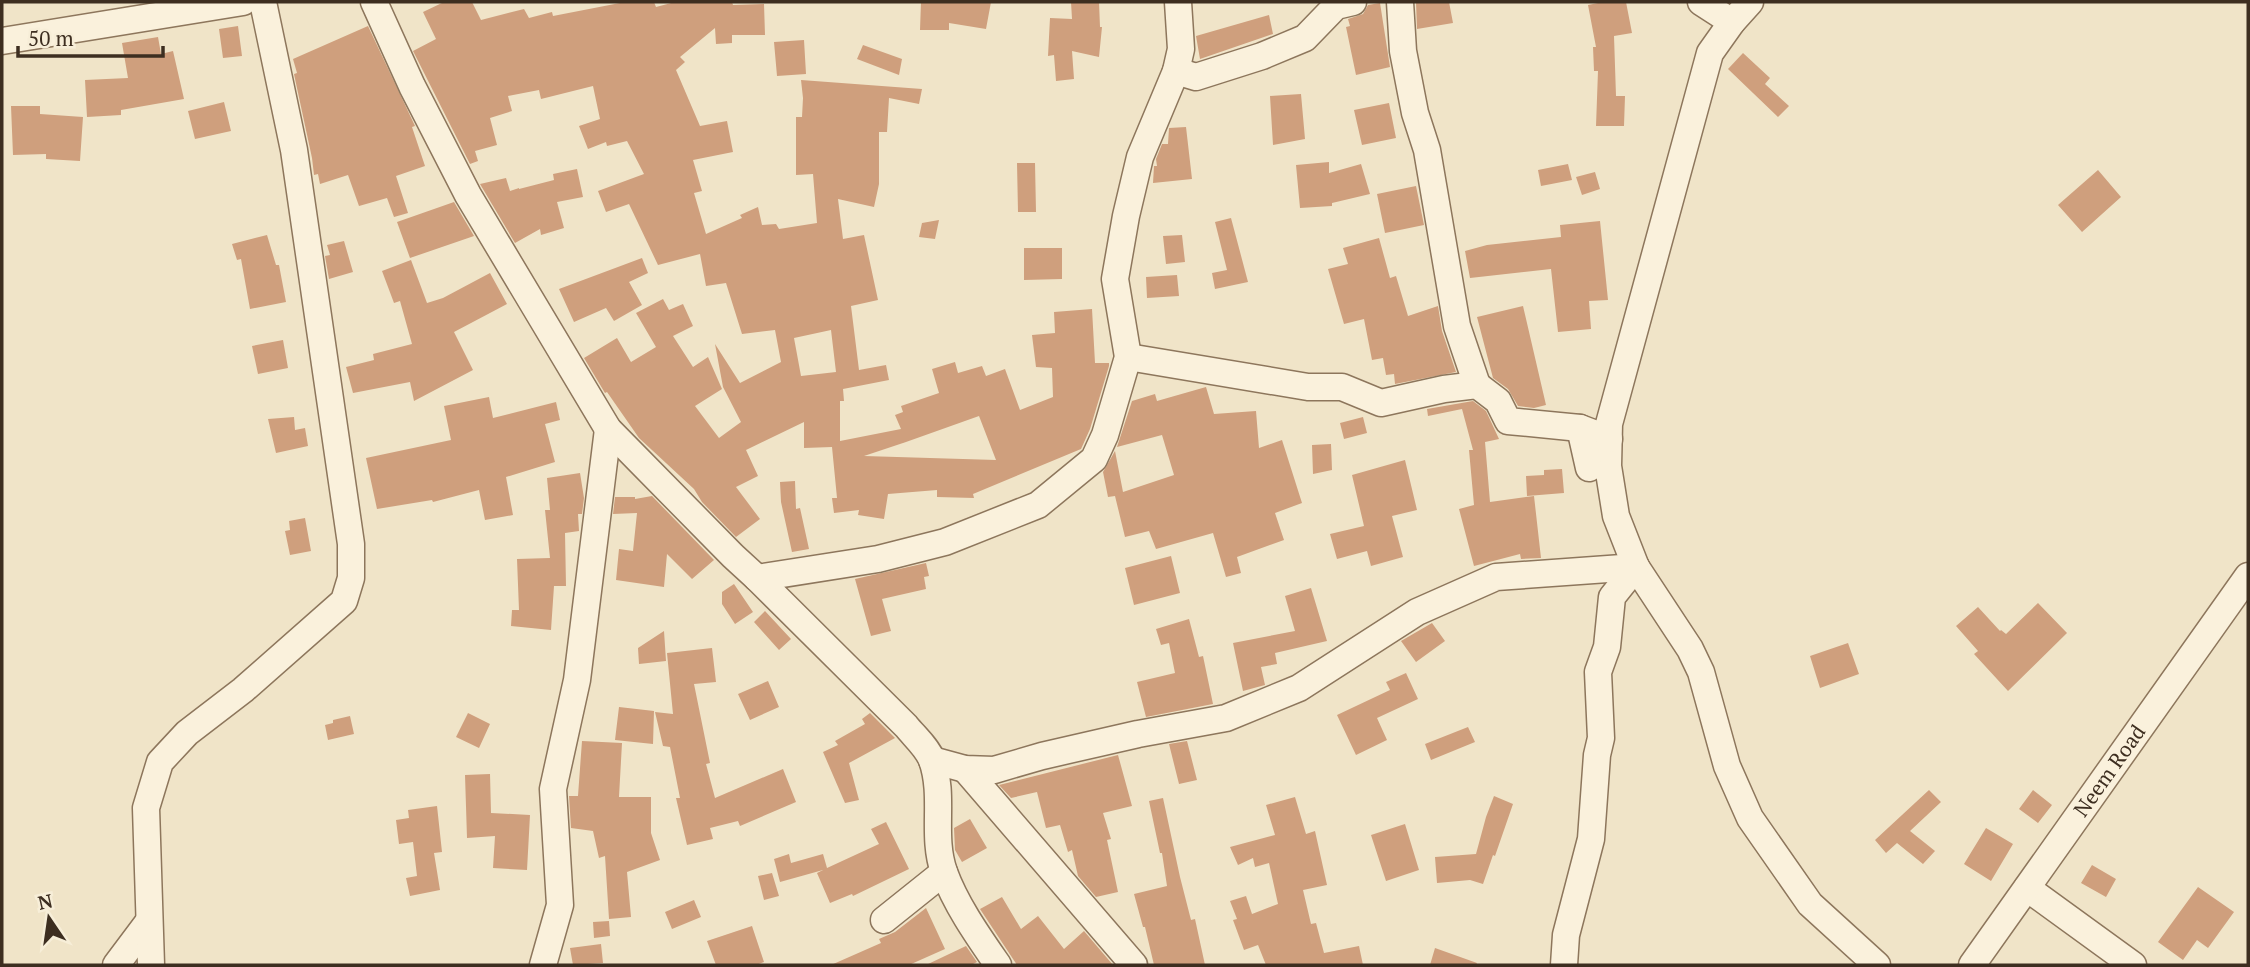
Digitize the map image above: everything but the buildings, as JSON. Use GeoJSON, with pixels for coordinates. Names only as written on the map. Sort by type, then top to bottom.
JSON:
{"type":"FeatureCollection","features":[{"type":"Feature","properties":{"kind":"street"},"geometry":{"type":"LineString","coordinates":[[2,41],[243,2]]}},
{"type":"Feature","properties":{"kind":"street"},"geometry":{"type":"LineString","coordinates":[[151,965],[146,808],[160,762],[187,733],[243,690],[344,601],[351,578],[351,544],[294,150],[263,2]]}},
{"type":"Feature","properties":{"kind":"street"},"geometry":{"type":"LineString","coordinates":[[374,2],[412,86],[468,195],[608,429],[906,726],[932,760],[939,800],[936,838],[944,872],[970,925],[998,965]]}},
{"type":"Feature","properties":{"kind":"street"},"geometry":{"type":"LineString","coordinates":[[757,578],[878,559],[945,542],[1038,505],[1094,459],[1105,435],[1128,357],[1115,279],[1140,157],[1176,71],[1181,49],[1178,2]]}},
{"type":"Feature","properties":{"kind":"street"},"geometry":{"type":"LineString","coordinates":[[1176,71],[1196,77],[1262,56],[1305,38],[1336,6],[1353,2]]}},
{"type":"Feature","properties":{"kind":"street"},"geometry":{"type":"LineString","coordinates":[[1400,2],[1403,51],[1415,113],[1427,150],[1457,326],[1477,385],[1498,401],[1508,421],[1580,428],[1609,439]]}},
{"type":"Feature","properties":{"kind":"street"},"geometry":{"type":"LineString","coordinates":[[1701,2],[1731,22]]}},
{"type":"Feature","properties":{"kind":"street"},"geometry":{"type":"LineString","coordinates":[[1750,2],[1731,22],[1710,53],[1609,424],[1608,466],[1616,516],[1636,567],[1690,649],[1701,671],[1727,766],[1750,818],[1810,904],[1877,965]]}},
{"type":"Feature","properties":{"kind":"street"},"geometry":{"type":"LineString","coordinates":[[1128,357],[1308,387],[1342,387],[1381,403],[1444,389],[1477,385]]}},
{"type":"Feature","properties":{"kind":"street"},"geometry":{"type":"LineString","coordinates":[[1580,428],[1589,468]]}},
{"type":"Feature","properties":{"kind":"street"},"geometry":{"type":"LineString","coordinates":[[544,965],[560,905],[553,789],[577,680],[608,429]]}},
{"type":"Feature","properties":{"kind":"street"},"geometry":{"type":"LineString","coordinates":[[932,760],[965,768],[994,770],[1042,755],[1226,718],[1298,688],[1417,612],[1496,577],[1636,567]]}},
{"type":"Feature","properties":{"kind":"street"},"geometry":{"type":"LineString","coordinates":[[1564,965],[1566,935],[1591,839],[1597,755],[1601,738],[1598,672],[1607,647],[1612,597],[1636,567]]}},
{"type":"Feature","properties":{"kind":"street","name":"Neem Road"},"geometry":{"type":"LineString","coordinates":[[1972,965],[2248,576]]}},
{"type":"Feature","properties":{"kind":"street"},"geometry":{"type":"LineString","coordinates":[[965,768],[1134,965]]}},
{"type":"Feature","properties":{"kind":"street"},"geometry":{"type":"LineString","coordinates":[[884,920],[944,872]]}},
{"type":"Feature","properties":{"kind":"street"},"geometry":{"type":"LineString","coordinates":[[2027,888],[2133,965]]}},
{"type":"Feature","properties":{"kind":"street"},"geometry":{"type":"LineString","coordinates":[[116,965],[149,921]]}}]}
